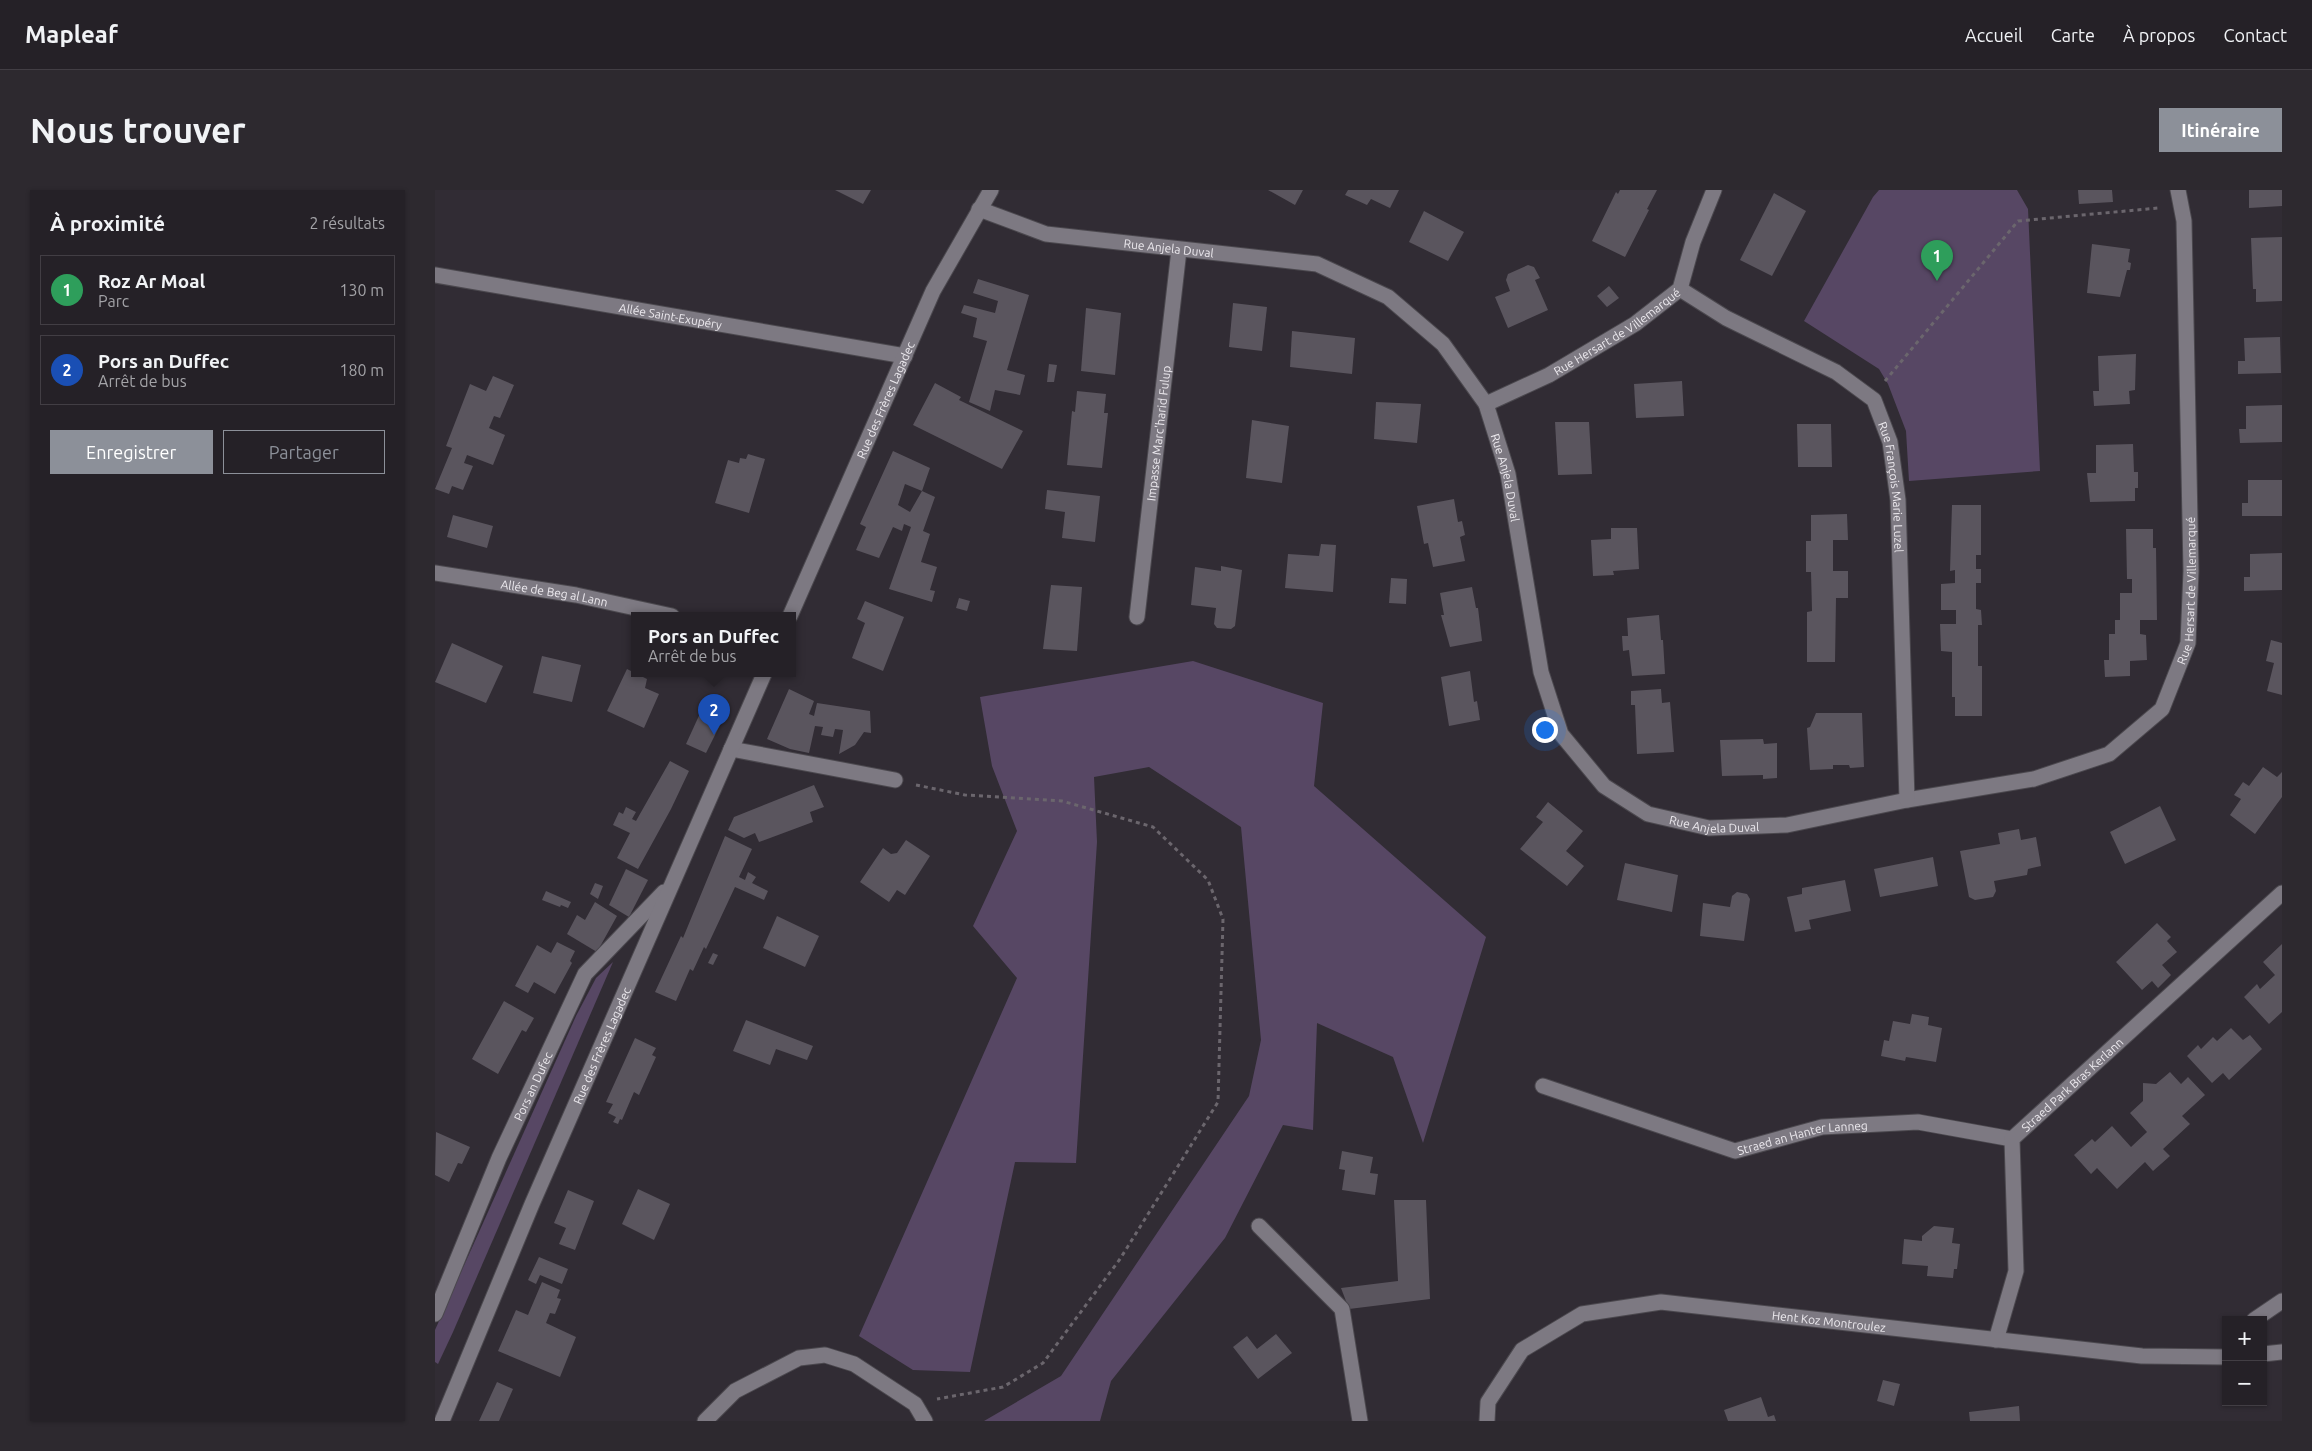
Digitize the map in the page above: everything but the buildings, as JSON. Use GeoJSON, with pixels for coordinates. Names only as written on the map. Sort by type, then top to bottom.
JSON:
{"type":"FeatureCollection","features":[{"type":"Feature","properties":{"kind":"street","name":"Rue des Frères Lagadec"},"geometry":{"type":"LineString","coordinates":[[792,612],[933,291],[991,190]]}},
{"type":"Feature","properties":{"kind":"street","name":"Rue Hersart de Villemarqué"},"geometry":{"type":"LineString","coordinates":[[1486,404],[1558,370],[1635,324],[1680,289],[1693,242],[1714,190]]}},
{"type":"Feature","properties":{"kind":"street","name":"Rue Hersart de Villemarqué"},"geometry":{"type":"LineString","coordinates":[[1907,800],[2034,779],[2109,754],[2162,709],[2188,644],[2190,551],[2184,221],[2178,190]]}},
{"type":"Feature","properties":{"kind":"street","name":"Rue Anjela Duval"},"geometry":{"type":"LineString","coordinates":[[979,209],[1046,234],[1317,264],[1388,296],[1443,344],[1486,404],[1508,474],[1541,672],[1561,734],[1604,786],[1648,814],[1709,828],[1787,825],[1907,800]]}},
{"type":"Feature","properties":{"kind":"street","name":"Impasse Marc'harid Fulup"},"geometry":{"type":"LineString","coordinates":[[1137,617],[1179,250]]}},
{"type":"Feature","properties":{"kind":"street","name":"Allée Saint-Exupéry"},"geometry":{"type":"LineString","coordinates":[[435,275],[905,356]]}},
{"type":"Feature","properties":{"kind":"street","name":"Rue François Marie Luzel"},"geometry":{"type":"LineString","coordinates":[[1680,289],[1726,318],[1836,372],[1874,400],[1890,442],[1898,500],[1907,800]]}},
{"type":"Feature","properties":{"kind":"street","name":"Allée de Beg al Lann"},"geometry":{"type":"LineString","coordinates":[[435,573],[576,595],[654,612]]}},
{"type":"Feature","properties":{"kind":"street","name":"Rue des Frères Lagadec"},"geometry":{"type":"LineString","coordinates":[[442,1421],[532,1204],[763,677]]}},
{"type":"Feature","properties":{"kind":"street"},"geometry":{"type":"LineString","coordinates":[[731,748],[895,780]]}},
{"type":"Feature","properties":{"kind":"street","name":"Pors an Dufec"},"geometry":{"type":"LineString","coordinates":[[435,1314],[499,1158],[585,974],[670,885]]}},
{"type":"Feature","properties":{"kind":"street","name":"Straed Park Bras Kerlann"},"geometry":{"type":"LineString","coordinates":[[1996,1340],[2016,1271],[2012,1139],[2282,893]]}},
{"type":"Feature","properties":{"kind":"street","name":"Straed an Hanter Lanneg"},"geometry":{"type":"LineString","coordinates":[[1543,1086],[1735,1150],[1822,1127],[1908,1122],[1918,1122],[2012,1139]]}},
{"type":"Feature","properties":{"kind":"street"},"geometry":{"type":"LineString","coordinates":[[1259,1226],[1341,1309],[1360,1421]]}},
{"type":"Feature","properties":{"kind":"street"},"geometry":{"type":"LineString","coordinates":[[2260,1316],[2282,1301]]}},
{"type":"Feature","properties":{"kind":"street","name":"Hent Koz Montroulez"},"geometry":{"type":"LineString","coordinates":[[1487,1421],[1488,1402],[1522,1350],[1582,1314],[1661,1302],[2142,1356],[2222,1357]]}},
{"type":"Feature","properties":{"kind":"street"},"geometry":{"type":"LineString","coordinates":[[2267,1354],[2282,1352]]}},
{"type":"Feature","properties":{"kind":"street"},"geometry":{"type":"LineString","coordinates":[[705,1421],[735,1391],[799,1358],[825,1355],[854,1364],[915,1404],[925,1421]]}},
{"type":"Feature","properties":{"kind":"path"},"geometry":{"type":"LineString","coordinates":[[1871,398],[2018,221],[2181,206]]}},
{"type":"Feature","properties":{"kind":"path"},"geometry":{"type":"LineString","coordinates":[[895,780],[965,795],[1062,801],[1153,827],[1208,880],[1223,919],[1219,1102],[1125,1250],[1043,1363],[1003,1387],[915,1404]]}},
{"type":"Feature","properties":{"kind":"shaded area"},"geometry":{"type":"Polygon","coordinates":[[[1879,190],[2017,190],[2028,209],[2040,471],[1909,481],[1906,431],[1888,384],[1879,369],[1804,321],[1873,197],[1879,190]]]}},
{"type":"Feature","properties":{"kind":"shaded area"},"geometry":{"type":"Polygon","coordinates":[[[1193,661],[1323,703],[1314,786],[1486,937],[1423,1143],[1393,1057],[1317,1023],[1313,1130],[1283,1125],[1225,1238],[1111,1381],[1100,1421],[984,1421],[1061,1376],[1249,1096],[1261,1040],[1241,827],[1149,767],[1094,777],[1097,842],[1076,1163],[1015,1162],[970,1372],[913,1370],[859,1336],[1017,978],[973,926],[1017,831],[992,766],[980,697],[1193,661]]]}},
{"type":"Feature","properties":{"kind":"shaded area"},"geometry":{"type":"Polygon","coordinates":[[[613,962],[438,1364],[435,1362],[435,1330],[576,1016],[596,978],[613,962]]]}},
{"type":"Feature","properties":{"kind":"place","name":"Roz Ar Moal"},"geometry":{"type":"Point","coordinates":[1937,281]}},
{"type":"Feature","properties":{"kind":"place","name":"Pors an Duffec"},"geometry":{"type":"Point","coordinates":[714,735]}}]}
